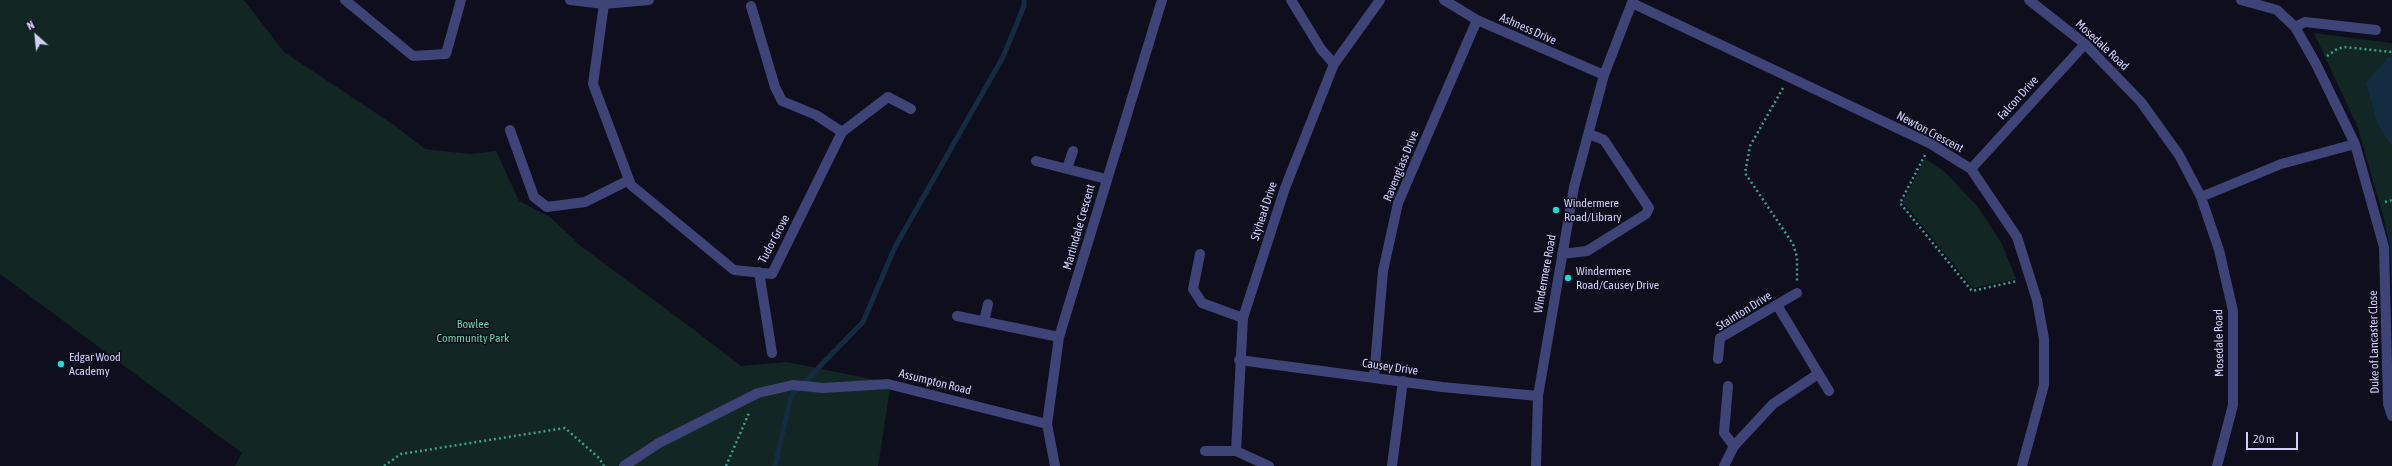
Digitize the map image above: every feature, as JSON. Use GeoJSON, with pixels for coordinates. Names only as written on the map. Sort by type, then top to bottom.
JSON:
{"type":"FeatureCollection","features":[{"type":"Feature","properties":{"kind":"street"},"geometry":{"type":"LineString","coordinates":[[345,0],[413,56],[446,54],[461,0]]}},
{"type":"Feature","properties":{"kind":"street"},"geometry":{"type":"LineString","coordinates":[[570,0],[604,4],[649,0]]}},
{"type":"Feature","properties":{"kind":"street","name":"Martindale Crescent"},"geometry":{"type":"LineString","coordinates":[[1055,466],[1047,424],[1059,337],[1106,179],[1162,0]]}},
{"type":"Feature","properties":{"kind":"street"},"geometry":{"type":"LineString","coordinates":[[1291,0],[1321,49],[1334,64]]}},
{"type":"Feature","properties":{"kind":"street","name":"Styhead Drive"},"geometry":{"type":"LineString","coordinates":[[1236,451],[1239,360],[1243,318],[1285,188],[1334,64],[1380,0]]}},
{"type":"Feature","properties":{"kind":"street","name":"Ashness Drive"},"geometry":{"type":"LineString","coordinates":[[1444,0],[1477,20],[1604,75]]}},
{"type":"Feature","properties":{"kind":"street","name":"Mosedale Road"},"geometry":{"type":"LineString","coordinates":[[2029,0],[2085,44],[2141,102],[2179,154],[2201,197],[2219,250],[2233,311],[2233,404],[2217,466]]}},
{"type":"Feature","properties":{"kind":"street"},"geometry":{"type":"LineString","coordinates":[[2201,197],[2281,164],[2355,144],[2316,64],[2295,27],[2277,10],[2241,0]]}},
{"type":"Feature","properties":{"kind":"street","name":"Windermere Road"},"geometry":{"type":"LineString","coordinates":[[1536,466],[1538,396],[1574,187],[1604,75],[1633,1]]}},
{"type":"Feature","properties":{"kind":"street","name":"Newton Crescent"},"geometry":{"type":"LineString","coordinates":[[1633,1],[1931,144],[1971,170],[2017,237],[2037,300],[2044,339],[2044,386],[2022,466]]}},
{"type":"Feature","properties":{"kind":"street","name":"Tudor Grove"},"geometry":{"type":"LineString","coordinates":[[604,4],[593,84],[631,185],[734,270],[772,274],[842,132]]}},
{"type":"Feature","properties":{"kind":"street"},"geometry":{"type":"LineString","coordinates":[[751,6],[775,86],[782,101],[816,115],[842,132],[888,97],[911,109]]}},
{"type":"Feature","properties":{"kind":"street","name":"Ravenglass Drive"},"geometry":{"type":"LineString","coordinates":[[1374,378],[1383,271],[1398,203],[1477,20]]}},
{"type":"Feature","properties":{"kind":"street"},"geometry":{"type":"LineString","coordinates":[[2295,27],[2305,22],[2376,30]]}},
{"type":"Feature","properties":{"kind":"street","name":"Falcon Drive"},"geometry":{"type":"LineString","coordinates":[[1971,170],[2085,44]]}},
{"type":"Feature","properties":{"kind":"street"},"geometry":{"type":"LineString","coordinates":[[510,130],[534,197],[547,207],[585,202],[629,180]]}},
{"type":"Feature","properties":{"kind":"street"},"geometry":{"type":"LineString","coordinates":[[1562,254],[1587,251],[1646,214],[1648,208],[1604,140],[1589,134]]}},
{"type":"Feature","properties":{"kind":"street","name":"Duke of Lancaster Close"},"geometry":{"type":"LineString","coordinates":[[2355,144],[2384,248],[2388,404],[2392,416]]}},
{"type":"Feature","properties":{"kind":"street"},"geometry":{"type":"LineString","coordinates":[[1067,168],[1073,150]]}},
{"type":"Feature","properties":{"kind":"street"},"geometry":{"type":"LineString","coordinates":[[1036,161],[1106,179]]}},
{"type":"Feature","properties":{"kind":"street"},"geometry":{"type":"LineString","coordinates":[[1200,254],[1193,289],[1202,303],[1243,318]]}},
{"type":"Feature","properties":{"kind":"street"},"geometry":{"type":"LineString","coordinates":[[759,272],[772,353]]}},
{"type":"Feature","properties":{"kind":"street","name":"Stainton Drive"},"geometry":{"type":"LineString","coordinates":[[1718,359],[1720,338],[1797,293]]}},
{"type":"Feature","properties":{"kind":"street"},"geometry":{"type":"LineString","coordinates":[[984,321],[988,304]]}},
{"type":"Feature","properties":{"kind":"street"},"geometry":{"type":"LineString","coordinates":[[1777,305],[1829,391]]}},
{"type":"Feature","properties":{"kind":"street"},"geometry":{"type":"LineString","coordinates":[[957,316],[1059,337]]}},
{"type":"Feature","properties":{"kind":"street","name":"Causey Drive"},"geometry":{"type":"LineString","coordinates":[[1239,360],[1374,378],[1538,396]]}},
{"type":"Feature","properties":{"kind":"street"},"geometry":{"type":"LineString","coordinates":[[1724,466],[1734,446],[1773,404],[1818,374]]}},
{"type":"Feature","properties":{"kind":"street"},"geometry":{"type":"LineString","coordinates":[[1392,466],[1403,381]]}},
{"type":"Feature","properties":{"kind":"street","name":"Assumpton Road"},"geometry":{"type":"LineString","coordinates":[[624,466],[659,443],[758,393],[793,385],[888,384],[1047,424]]}},
{"type":"Feature","properties":{"kind":"street"},"geometry":{"type":"LineString","coordinates":[[1728,386],[1724,433],[1734,446]]}},
{"type":"Feature","properties":{"kind":"street"},"geometry":{"type":"LineString","coordinates":[[1205,451],[1236,451],[1269,466]]}},
{"type":"Feature","properties":{"kind":"path"},"geometry":{"type":"LineString","coordinates":[[2316,64],[2336,49],[2344,47],[2392,52]]}},
{"type":"Feature","properties":{"kind":"path"},"geometry":{"type":"LineString","coordinates":[[1789,77],[1750,146],[1745,173],[1792,244],[1797,257],[1797,293]]}},
{"type":"Feature","properties":{"kind":"path"},"geometry":{"type":"LineString","coordinates":[[1931,144],[1900,203],[1972,291],[2030,278]]}},
{"type":"Feature","properties":{"kind":"path"},"geometry":{"type":"LineString","coordinates":[[726,466],[758,393]]}},
{"type":"Feature","properties":{"kind":"path"},"geometry":{"type":"LineString","coordinates":[[384,466],[401,454],[565,428],[599,458],[604,466]]}},
{"type":"Feature","properties":{"kind":"green space","name":"Bowlee Community Park"},"geometry":{"type":"Polygon","coordinates":[[[0,0],[244,0],[284,52],[394,125],[425,149],[470,154],[496,151],[519,201],[550,217],[582,247],[741,366],[787,362],[891,383],[878,466],[235,466],[242,453],[0,274],[0,0]]]}},
{"type":"Feature","properties":{"kind":"green space"},"geometry":{"type":"Polygon","coordinates":[[[2314,33],[2392,43],[2392,304],[2390,246],[2358,128],[2314,33]]]}},
{"type":"Feature","properties":{"kind":"green space"},"geometry":{"type":"Polygon","coordinates":[[[1925,159],[1945,172],[1978,207],[2002,244],[2016,279],[1973,288],[1903,202],[1925,159]]]}},
{"type":"Feature","properties":{"kind":"water"},"geometry":{"type":"Polygon","coordinates":[[[2389,57],[2392,57],[2392,146],[2378,125],[2366,83],[2389,57]]]}},
{"type":"Feature","properties":{"kind":"waterway"},"geometry":{"type":"LineString","coordinates":[[775,466],[791,396],[863,322],[895,247],[1003,57],[1024,6],[1024,0]]}},
{"type":"Feature","properties":{"kind":"place","name":"Windermere Road/Library"},"geometry":{"type":"Point","coordinates":[1556,210]}},
{"type":"Feature","properties":{"kind":"place","name":"Windermere Road/Causey Drive"},"geometry":{"type":"Point","coordinates":[1568,278]}},
{"type":"Feature","properties":{"kind":"place","name":"Edgar Wood Academy"},"geometry":{"type":"Point","coordinates":[61,364]}}]}
